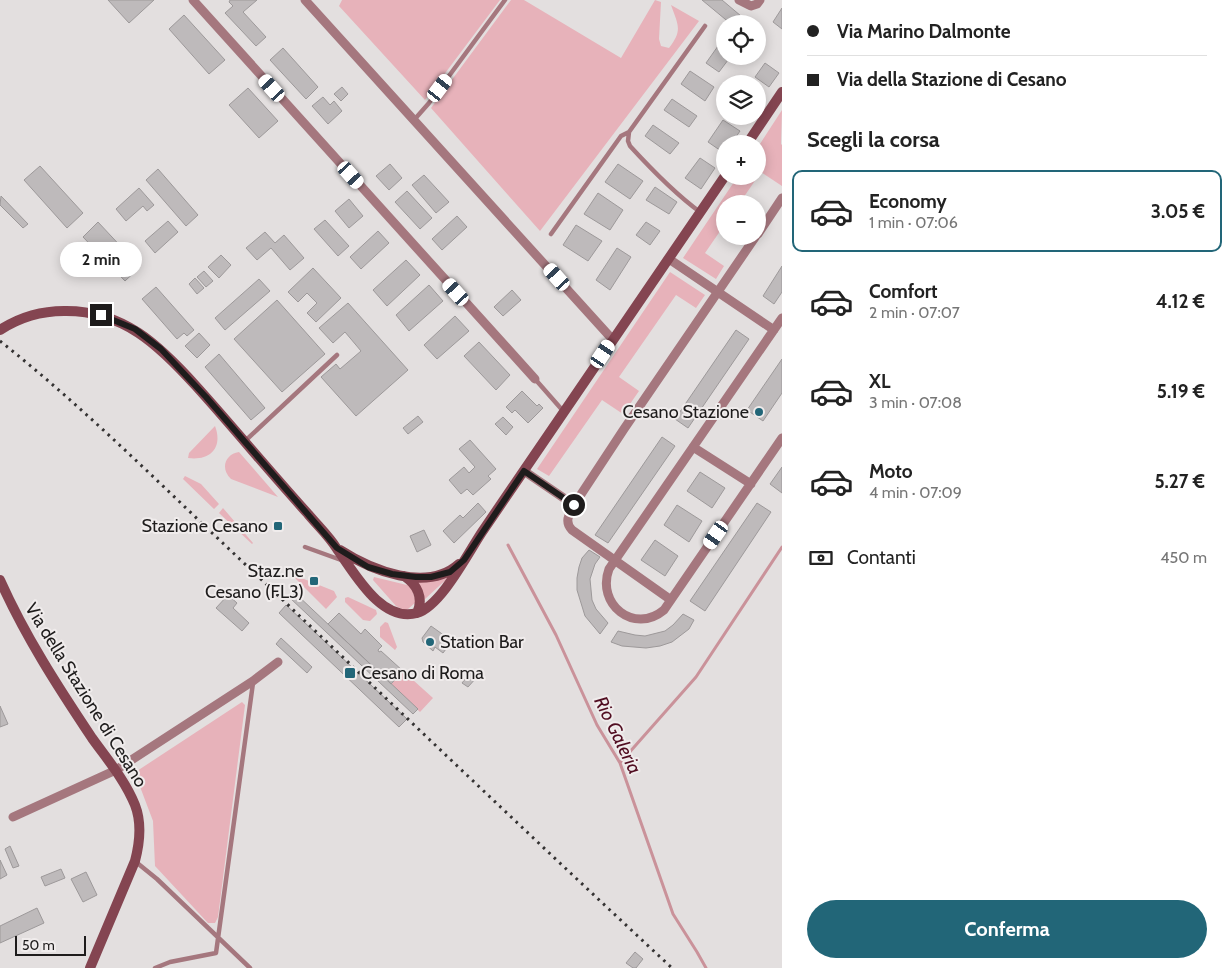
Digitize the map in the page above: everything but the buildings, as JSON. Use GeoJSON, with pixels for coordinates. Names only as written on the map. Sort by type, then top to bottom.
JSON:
{"type":"FeatureCollection","features":[{"type":"Feature","properties":{"kind":"street"},"geometry":{"type":"LineString","coordinates":[[193,0],[535,379]]}},
{"type":"Feature","properties":{"kind":"street"},"geometry":{"type":"LineString","coordinates":[[305,0],[613,340]]}},
{"type":"Feature","properties":{"kind":"street"},"geometry":{"type":"LineString","coordinates":[[739,0],[751,6],[757,4],[760,0]]}},
{"type":"Feature","properties":{"kind":"street"},"geometry":{"type":"LineString","coordinates":[[753,135],[782,92]]}},
{"type":"Feature","properties":{"kind":"street"},"geometry":{"type":"LineString","coordinates":[[0,330],[37,313],[77,311],[101,315],[130,327],[148,338],[180,368],[245,441],[337,548],[356,577],[382,604],[404,615],[417,613],[427,608],[436,600],[452,580],[719,185]]}},
{"type":"Feature","properties":{"kind":"street"},"geometry":{"type":"LineString","coordinates":[[766,222],[782,198]]}},
{"type":"Feature","properties":{"kind":"street"},"geometry":{"type":"LineString","coordinates":[[671,600],[570,528],[567,524],[568,518],[574,505],[624,429],[750,245]]}},
{"type":"Feature","properties":{"kind":"street"},"geometry":{"type":"LineString","coordinates":[[669,259],[774,330]]}},
{"type":"Feature","properties":{"kind":"street"},"geometry":{"type":"LineString","coordinates":[[782,318],[607,575],[606,589],[610,602],[619,612],[631,618],[648,618],[660,613],[671,600],[782,438]]}},
{"type":"Feature","properties":{"kind":"street"},"geometry":{"type":"LineString","coordinates":[[693,447],[751,484]]}},
{"type":"Feature","properties":{"kind":"street"},"geometry":{"type":"LineString","coordinates":[[524,471],[574,505]]}},
{"type":"Feature","properties":{"kind":"street"},"geometry":{"type":"LineString","coordinates":[[337,548],[368,567],[404,576],[423,577],[442,574],[453,570],[464,560]]}},
{"type":"Feature","properties":{"kind":"street"},"geometry":{"type":"LineString","coordinates":[[404,576],[413,583],[419,594],[420,603],[417,613]]}},
{"type":"Feature","properties":{"kind":"street","name":"Via della Stazione di Cesano"},"geometry":{"type":"LineString","coordinates":[[0,580],[14,612],[34,648],[93,739],[116,770],[134,804],[138,818],[140,837],[135,861],[90,968]]}},
{"type":"Feature","properties":{"kind":"street"},"geometry":{"type":"LineString","coordinates":[[13,817],[116,770],[253,681],[278,662]]}},
{"type":"Feature","properties":{"kind":"lane"},"geometry":{"type":"LineString","coordinates":[[414,120],[429,103],[505,0]]}},
{"type":"Feature","properties":{"kind":"lane"},"geometry":{"type":"LineString","coordinates":[[551,234],[621,136],[629,132],[705,26]]}},
{"type":"Feature","properties":{"kind":"lane"},"geometry":{"type":"LineString","coordinates":[[629,132],[628,141],[630,146],[664,182],[701,212]]}},
{"type":"Feature","properties":{"kind":"lane"},"geometry":{"type":"LineString","coordinates":[[245,441],[337,355]]}},
{"type":"Feature","properties":{"kind":"lane"},"geometry":{"type":"LineString","coordinates":[[535,379],[564,412]]}},
{"type":"Feature","properties":{"kind":"lane"},"geometry":{"type":"LineString","coordinates":[[305,547],[345,561]]}},
{"type":"Feature","properties":{"kind":"lane"},"geometry":{"type":"LineString","coordinates":[[155,968],[170,962],[216,953],[253,681]]}},
{"type":"Feature","properties":{"kind":"lane"},"geometry":{"type":"LineString","coordinates":[[135,861],[157,879],[250,968]]}},
{"type":"Feature","properties":{"kind":"shaded area"},"geometry":{"type":"Polygon","coordinates":[[[342,0],[500,0],[425,100],[339,6],[342,0]]]}},
{"type":"Feature","properties":{"kind":"shaded area"},"geometry":{"type":"Polygon","coordinates":[[[511,0],[524,0],[621,58],[655,0],[661,2],[659,39],[661,46],[669,48],[678,32],[671,5],[699,21],[540,231],[431,108],[511,0]]]}},
{"type":"Feature","properties":{"kind":"shaded area"},"geometry":{"type":"Polygon","coordinates":[[[782,110],[782,186],[766,175],[766,135],[782,110]]]}},
{"type":"Feature","properties":{"kind":"shaded area"},"geometry":{"type":"Polygon","coordinates":[[[732,185],[752,185],[745,195],[725,195],[732,185]]]}},
{"type":"Feature","properties":{"kind":"shaded area"},"geometry":{"type":"Polygon","coordinates":[[[716,209],[716,237],[705,253],[724,266],[716,279],[683,258],[716,209]]]}},
{"type":"Feature","properties":{"kind":"shaded area"},"geometry":{"type":"Polygon","coordinates":[[[670,272],[705,295],[696,308],[676,295],[619,377],[639,391],[623,414],[602,400],[549,476],[537,469],[670,272]]]}},
{"type":"Feature","properties":{"kind":"shaded area"},"geometry":{"type":"Polygon","coordinates":[[[215,426],[217,440],[213,451],[203,457],[188,458],[189,453],[215,426]]]}},
{"type":"Feature","properties":{"kind":"shaded area"},"geometry":{"type":"Polygon","coordinates":[[[239,452],[278,497],[231,479],[226,471],[226,462],[230,456],[239,452]]]}},
{"type":"Feature","properties":{"kind":"shaded area"},"geometry":{"type":"Polygon","coordinates":[[[185,476],[201,484],[219,504],[214,509],[183,479],[185,476]]]}},
{"type":"Feature","properties":{"kind":"shaded area"},"geometry":{"type":"Polygon","coordinates":[[[223,508],[253,543],[252,544],[219,513],[223,508]]]}},
{"type":"Feature","properties":{"kind":"shaded area"},"geometry":{"type":"Polygon","coordinates":[[[294,575],[334,591],[337,597],[326,609],[294,575]]]}},
{"type":"Feature","properties":{"kind":"shaded area"},"geometry":{"type":"Polygon","coordinates":[[[451,575],[424,600],[416,581],[451,575]]]}},
{"type":"Feature","properties":{"kind":"shaded area"},"geometry":{"type":"Polygon","coordinates":[[[374,577],[411,586],[416,602],[404,610],[396,606],[373,580],[374,577]]]}},
{"type":"Feature","properties":{"kind":"shaded area"},"geometry":{"type":"Polygon","coordinates":[[[348,597],[376,610],[377,614],[370,621],[363,620],[345,602],[345,598],[348,597]]]}},
{"type":"Feature","properties":{"kind":"shaded area"},"geometry":{"type":"Polygon","coordinates":[[[385,622],[388,623],[397,647],[395,650],[380,637],[380,627],[385,622]]]}},
{"type":"Feature","properties":{"kind":"shaded area"},"geometry":{"type":"Polygon","coordinates":[[[403,671],[433,698],[420,712],[391,684],[403,671]]]}},
{"type":"Feature","properties":{"kind":"shaded area"},"geometry":{"type":"Polygon","coordinates":[[[242,702],[245,705],[218,917],[215,923],[208,923],[155,866],[153,821],[139,784],[137,771],[242,702]]]}},
{"type":"Feature","properties":{"kind":"waterway","name":"Rio Galeria"},"geometry":{"type":"LineString","coordinates":[[508,545],[556,635],[597,725],[620,763],[673,914],[706,968]]}},
{"type":"Feature","properties":{"kind":"waterway"},"geometry":{"type":"LineString","coordinates":[[620,763],[696,677],[782,547]]}},
{"type":"Feature","properties":{"kind":"railway"},"geometry":{"type":"LineString","coordinates":[[0,341],[64,394],[125,450],[672,968]]}},
{"type":"Feature","properties":{"kind":"place","name":"Cesano Stazione"},"geometry":{"type":"Point","coordinates":[759,412]}},
{"type":"Feature","properties":{"kind":"place","name":"Stazione Cesano"},"geometry":{"type":"Point","coordinates":[278,526]}},
{"type":"Feature","properties":{"kind":"place","name":"Staz.ne Cesano (FL3)"},"geometry":{"type":"Point","coordinates":[314,581]}},
{"type":"Feature","properties":{"kind":"place","name":"Station Bar"},"geometry":{"type":"Point","coordinates":[430,642]}},
{"type":"Feature","properties":{"kind":"place","name":"Cesano di Roma"},"geometry":{"type":"Point","coordinates":[350,673]}},
{"type":"Feature","properties":{"kind":"route"},"geometry":{"type":"LineString","coordinates":[[101,315],[135,329],[161,349],[206,397],[337,548],[368,567],[392,574],[416,577],[431,577],[450,572],[464,560],[524,471],[574,505]]}}]}
